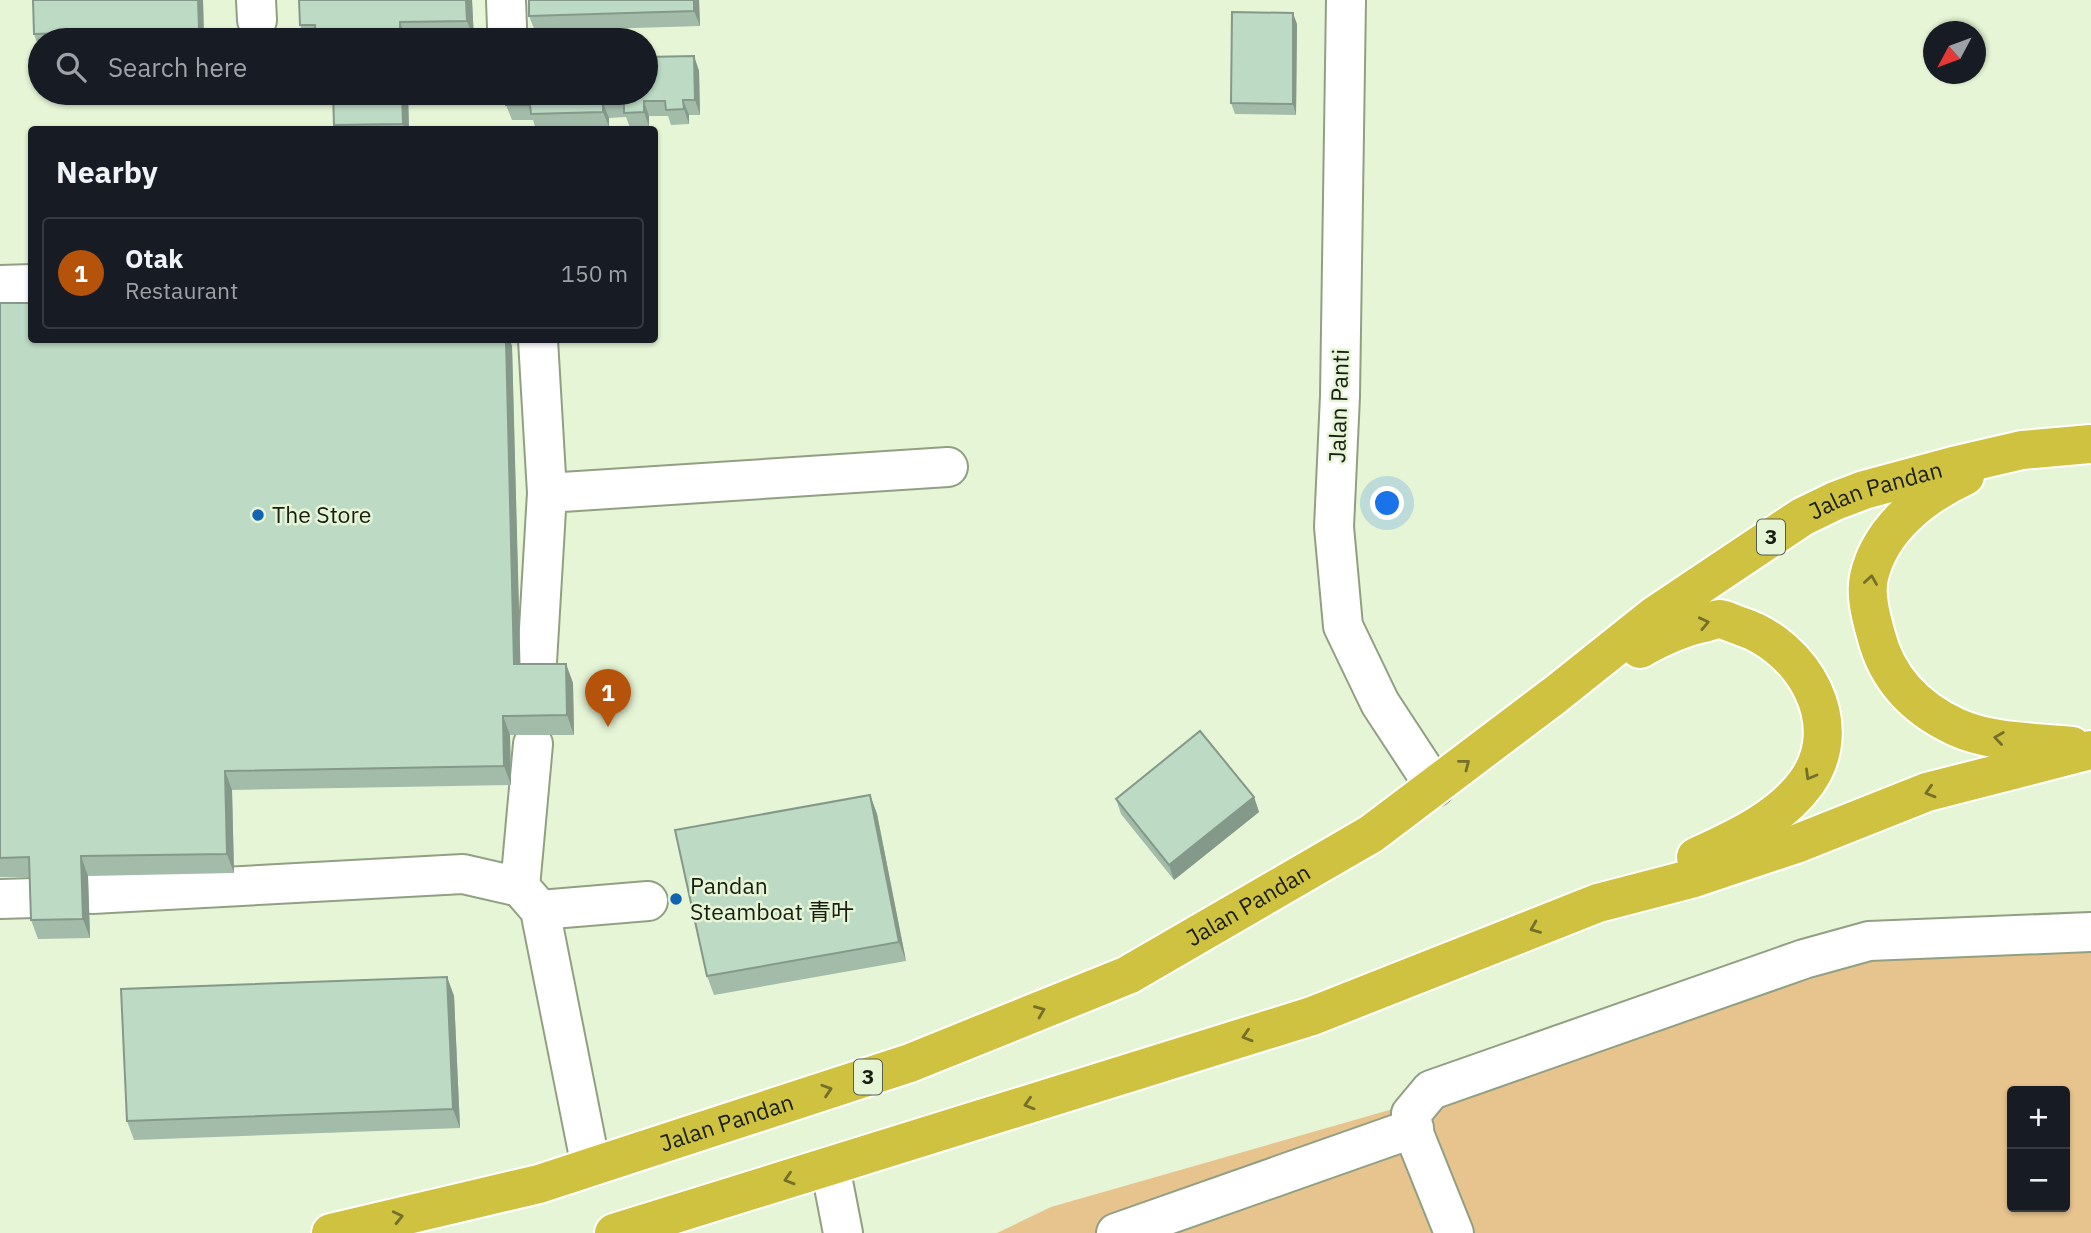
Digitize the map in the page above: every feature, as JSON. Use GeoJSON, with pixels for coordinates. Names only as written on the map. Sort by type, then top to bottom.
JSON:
{"type":"FeatureCollection","features":[{"type":"Feature","properties":{"kind":"highway","name":"Jalan Pandan"},"geometry":{"type":"LineString","coordinates":[[331,1233],[539,1184],[910,1063],[1128,975],[1371,834],[1555,695],[1654,616],[1802,517],[1864,490],[1929,472],[2022,450],[2091,444]]}},
{"type":"Feature","properties":{"kind":"highway"},"geometry":{"type":"LineString","coordinates":[[2022,450],[1950,483],[1905,515],[1877,554],[1869,579],[1869,607],[1882,659],[1904,691],[1927,710],[1957,728],[1992,737],[2091,749]]}},
{"type":"Feature","properties":{"kind":"highway"},"geometry":{"type":"LineString","coordinates":[[614,1233],[1312,1016],[1598,903],[1732,840],[1772,816],[1792,800],[1807,782],[1818,761],[1823,733],[1809,680],[1796,662],[1773,641],[1751,629],[1720,619],[1683,627],[1555,695]]}},
{"type":"Feature","properties":{"kind":"highway"},"geometry":{"type":"LineString","coordinates":[[1598,903],[1694,878],[1796,844],[1927,793],[2091,749]]}},
{"type":"Feature","properties":{"kind":"street","name":"Jalan Panti"},"geometry":{"type":"LineString","coordinates":[[1346,0],[1340,396],[1334,527],[1343,626],[1380,703],[1435,787]]}},
{"type":"Feature","properties":{"kind":"street"},"geometry":{"type":"LineString","coordinates":[[0,285],[28,284]]}},
{"type":"Feature","properties":{"kind":"street"},"geometry":{"type":"LineString","coordinates":[[536,679],[547,492],[538,343]]}},
{"type":"Feature","properties":{"kind":"street"},"geometry":{"type":"LineString","coordinates":[[547,492],[948,467]]}},
{"type":"Feature","properties":{"kind":"street"},"geometry":{"type":"LineString","coordinates":[[533,744],[530,899],[591,1167]]}},
{"type":"Feature","properties":{"kind":"street"},"geometry":{"type":"LineString","coordinates":[[92,894],[463,874],[530,899],[648,901]]}},
{"type":"Feature","properties":{"kind":"street"},"geometry":{"type":"LineString","coordinates":[[1454,1233],[1413,1128],[1411,1114],[1431,1090],[1804,959],[1869,942],[2091,932]]}},
{"type":"Feature","properties":{"kind":"street"},"geometry":{"type":"LineString","coordinates":[[1116,1233],[1413,1128]]}},
{"type":"Feature","properties":{"kind":"street"},"geometry":{"type":"LineString","coordinates":[[830,1166],[843,1233]]}},
{"type":"Feature","properties":{"kind":"shaded area"},"geometry":{"type":"Polygon","coordinates":[[[2091,922],[2091,1233],[997,1233],[1051,1207],[1473,1086],[1883,956],[2091,922]]]}},
{"type":"Feature","properties":{"kind":"building"},"geometry":{"type":"Polygon","coordinates":[[[33,0],[198,0],[199,28],[34,28],[33,0]]]}},
{"type":"Feature","properties":{"kind":"building"},"geometry":{"type":"Polygon","coordinates":[[[299,0],[466,0],[467,21],[400,22],[400,28],[315,28],[315,25],[300,25],[299,0]]]}},
{"type":"Feature","properties":{"kind":"building"},"geometry":{"type":"Polygon","coordinates":[[[529,0],[694,0],[694,11],[529,16],[529,0]]]}},
{"type":"Feature","properties":{"kind":"building"},"geometry":{"type":"Polygon","coordinates":[[[1232,12],[1293,13],[1293,104],[1231,103],[1232,12]]]}},
{"type":"Feature","properties":{"kind":"building"},"geometry":{"type":"Polygon","coordinates":[[[694,56],[695,100],[683,100],[684,109],[666,110],[665,101],[658,101],[658,57],[694,56]]]}},
{"type":"Feature","properties":{"kind":"building"},"geometry":{"type":"Polygon","coordinates":[[[333,105],[402,105],[403,124],[334,125],[333,105]]]}},
{"type":"Feature","properties":{"kind":"building"},"geometry":{"type":"Polygon","coordinates":[[[530,105],[603,105],[603,112],[531,114],[530,105]]]}},
{"type":"Feature","properties":{"kind":"building"},"geometry":{"type":"Polygon","coordinates":[[[624,105],[644,105],[644,112],[624,113],[624,105]]]}},
{"type":"Feature","properties":{"kind":"building","name":"The Store"},"geometry":{"type":"Polygon","coordinates":[[[0,303],[28,303],[28,343],[506,343],[514,664],[566,664],[567,715],[503,716],[504,766],[225,771],[227,854],[81,856],[83,919],[31,920],[29,857],[0,858],[0,303]]]}},
{"type":"Feature","properties":{"kind":"building"},"geometry":{"type":"Polygon","coordinates":[[[1200,731],[1254,797],[1169,865],[1116,799],[1200,731]]]}},
{"type":"Feature","properties":{"kind":"building"},"geometry":{"type":"Polygon","coordinates":[[[870,795],[899,942],[707,976],[675,830],[870,795]]]}},
{"type":"Feature","properties":{"kind":"building"},"geometry":{"type":"Polygon","coordinates":[[[447,977],[453,1109],[127,1121],[121,989],[447,977]]]}},
{"type":"Feature","properties":{"kind":"place","name":"The Store"},"geometry":{"type":"Point","coordinates":[258,515]}},
{"type":"Feature","properties":{"kind":"place","name":"Otak"},"geometry":{"type":"Point","coordinates":[608,727]}},
{"type":"Feature","properties":{"kind":"place","name":"Pandan Steamboat 青叶"},"geometry":{"type":"Point","coordinates":[676,899]}}]}
